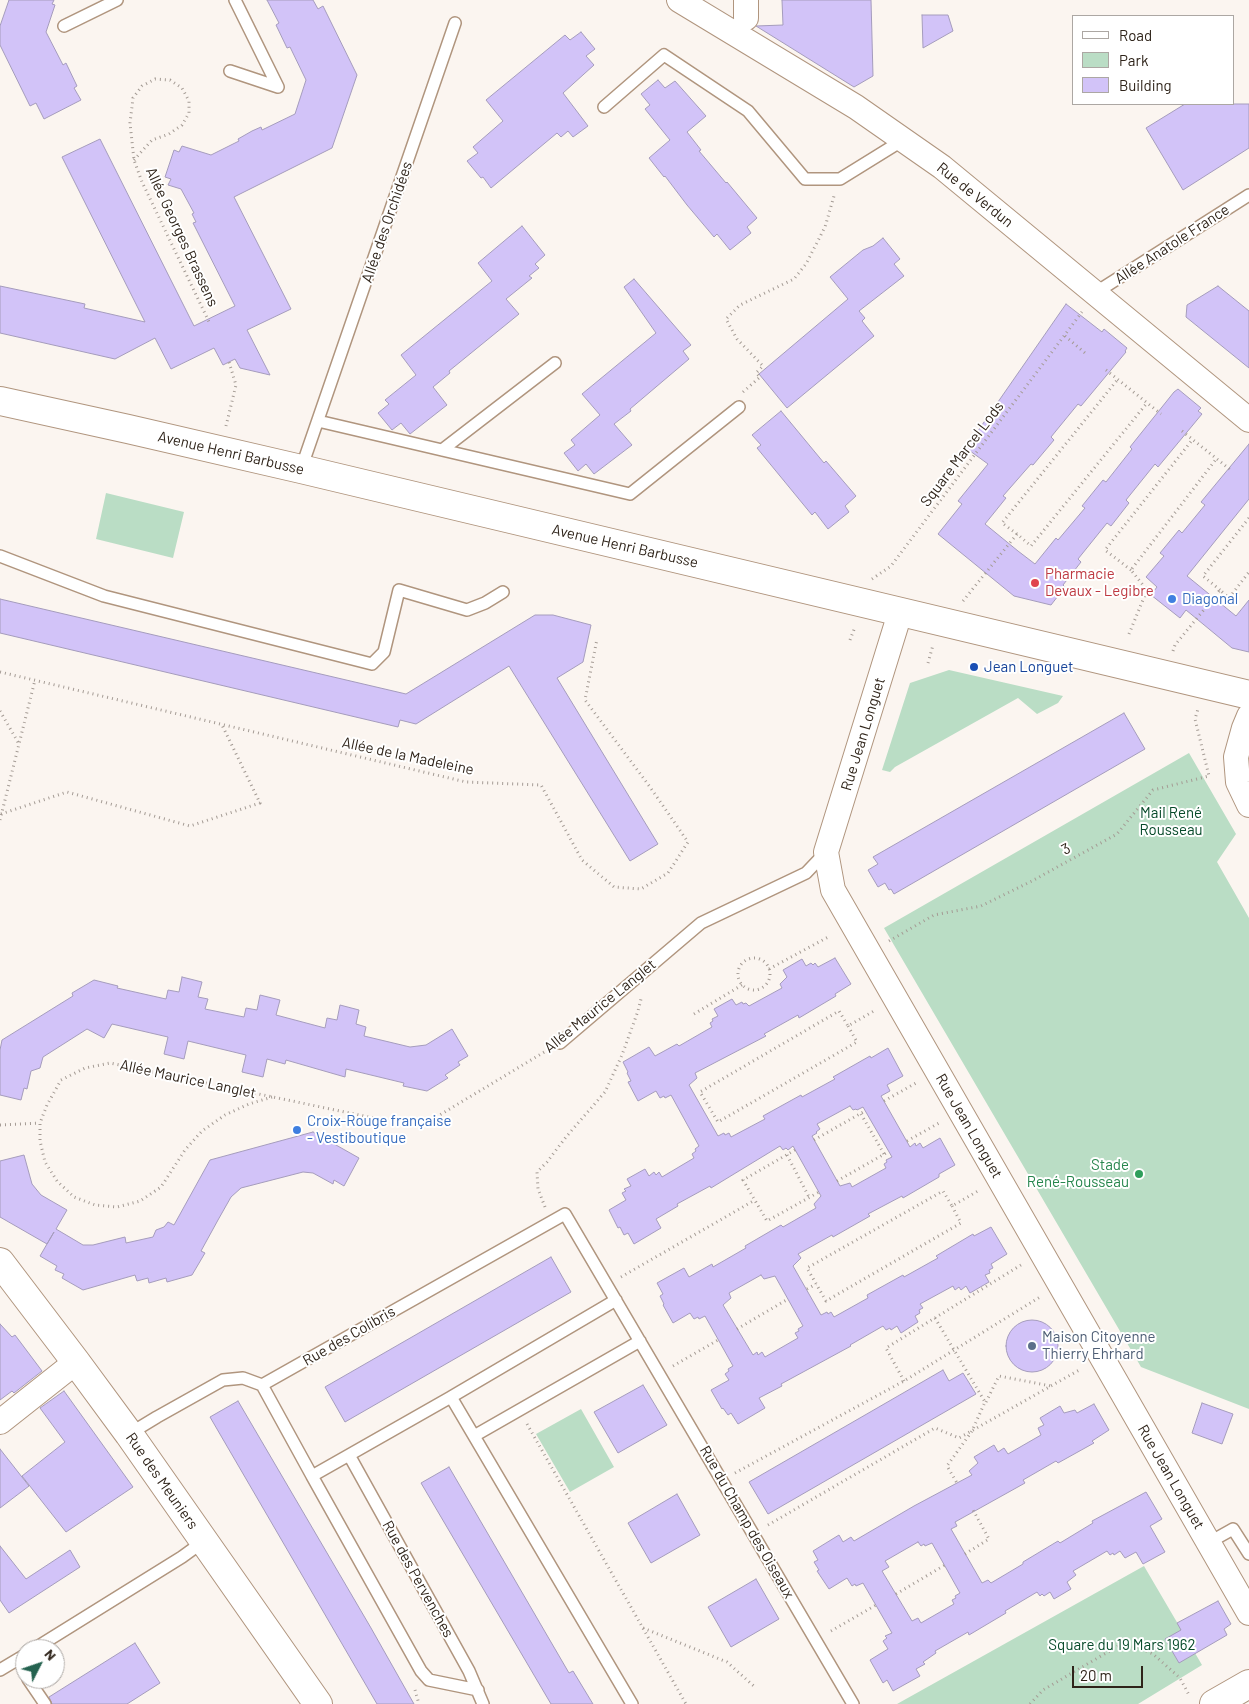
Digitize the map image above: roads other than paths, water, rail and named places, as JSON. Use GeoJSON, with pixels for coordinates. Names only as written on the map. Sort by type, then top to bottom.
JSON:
{"type":"FeatureCollection","features":[{"type":"Feature","properties":{"kind":"main road","name":"Avenue Henri Barbusse"},"geometry":{"type":"LineString","coordinates":[[0,401],[128,429],[1249,695]]}},
{"type":"Feature","properties":{"kind":"main road","name":"Rue des Meuniers"},"geometry":{"type":"LineString","coordinates":[[0,1262],[129,1434],[318,1704]]}},
{"type":"Feature","properties":{"kind":"main road"},"geometry":{"type":"LineString","coordinates":[[1202,1700],[1249,1684]]}},
{"type":"Feature","properties":{"kind":"street","name":"Rue de Verdun"},"geometry":{"type":"LineString","coordinates":[[679,0],[856,107],[942,167],[1095,293],[1245,411]]}},
{"type":"Feature","properties":{"kind":"street","name":"Rue Jean Longuet"},"geometry":{"type":"LineString","coordinates":[[900,613],[826,852],[833,890],[1249,1613]]}},
{"type":"Feature","properties":{"kind":"street"},"geometry":{"type":"LineString","coordinates":[[1249,716],[1236,757],[1238,782],[1249,805]]}},
{"type":"Feature","properties":{"kind":"street"},"geometry":{"type":"LineString","coordinates":[[0,1422],[76,1362]]}},
{"type":"Feature","properties":{"kind":"lane"},"geometry":{"type":"LineString","coordinates":[[64,26],[117,0]]}},
{"type":"Feature","properties":{"kind":"lane"},"geometry":{"type":"LineString","coordinates":[[230,71],[278,86],[235,0]]}},
{"type":"Feature","properties":{"kind":"lane","name":"Allée des Orchidées"},"geometry":{"type":"LineString","coordinates":[[301,470],[455,23]]}},
{"type":"Feature","properties":{"kind":"lane"},"geometry":{"type":"LineString","coordinates":[[604,106],[664,55],[748,111],[805,179],[840,179],[903,140]]}},
{"type":"Feature","properties":{"kind":"lane","name":"Allée Anatole France"},"geometry":{"type":"LineString","coordinates":[[1095,293],[1249,195]]}},
{"type":"Feature","properties":{"kind":"lane"},"geometry":{"type":"LineString","coordinates":[[442,450],[555,363]]}},
{"type":"Feature","properties":{"kind":"lane"},"geometry":{"type":"LineString","coordinates":[[318,422],[630,494],[739,407]]}},
{"type":"Feature","properties":{"kind":"lane"},"geometry":{"type":"LineString","coordinates":[[0,556],[104,596],[372,664],[384,652],[399,590],[467,610],[485,603],[503,592]]}},
{"type":"Feature","properties":{"kind":"lane","name":"Allée Maurice Langlet"},"geometry":{"type":"LineString","coordinates":[[560,1043],[701,923],[806,873],[826,852]]}},
{"type":"Feature","properties":{"kind":"lane","name":"Rue des Colibris"},"geometry":{"type":"LineString","coordinates":[[262,1385],[565,1214]]}},
{"type":"Feature","properties":{"kind":"lane","name":"Rue du Champ des Oiseaux"},"geometry":{"type":"LineString","coordinates":[[565,1214],[853,1704]]}},
{"type":"Feature","properties":{"kind":"lane"},"geometry":{"type":"LineString","coordinates":[[312,1476],[616,1300]]}},
{"type":"Feature","properties":{"kind":"lane"},"geometry":{"type":"LineString","coordinates":[[474,1436],[640,1341]]}},
{"type":"Feature","properties":{"kind":"lane"},"geometry":{"type":"LineString","coordinates":[[129,1434],[223,1380],[243,1378],[262,1385],[421,1671],[429,1680],[478,1690]]}},
{"type":"Feature","properties":{"kind":"lane"},"geometry":{"type":"LineString","coordinates":[[451,1397],[632,1704]]}},
{"type":"Feature","properties":{"kind":"lane","name":"Rue des Pervenches"},"geometry":{"type":"LineString","coordinates":[[349,1455],[484,1704]]}},
{"type":"Feature","properties":{"kind":"lane"},"geometry":{"type":"LineString","coordinates":[[1208,1543],[1233,1528],[1249,1554]]}},
{"type":"Feature","properties":{"kind":"lane"},"geometry":{"type":"LineString","coordinates":[[50,1639],[204,1541]]}},
{"type":"Feature","properties":{"kind":"lane"},"geometry":{"type":"LineString","coordinates":[[0,1670],[15,1661]]}},
{"type":"Feature","properties":{"kind":"lane"},"geometry":{"type":"LineString","coordinates":[[35,1689],[45,1704]]}},
{"type":"Feature","properties":{"kind":"place","name":"Pharmacie Devaux - Legibre"},"geometry":{"type":"Point","coordinates":[1035,583]}},
{"type":"Feature","properties":{"kind":"place","name":"Diagonal"},"geometry":{"type":"Point","coordinates":[1172,599]}},
{"type":"Feature","properties":{"kind":"place","name":"Jean Longuet"},"geometry":{"type":"Point","coordinates":[974,667]}},
{"type":"Feature","properties":{"kind":"place","name":"Croix-Rouge française - Vestiboutique"},"geometry":{"type":"Point","coordinates":[297,1130]}},
{"type":"Feature","properties":{"kind":"place","name":"Stade René-Rousseau"},"geometry":{"type":"Point","coordinates":[1139,1174]}},
{"type":"Feature","properties":{"kind":"place","name":"Maison Citoyenne Thierry Ehrhard"},"geometry":{"type":"Point","coordinates":[1032,1346]}},
{"type":"Feature","properties":{"kind":"park label","name":"Mail René Rousseau"},"geometry":{"type":"Point","coordinates":[1171,822]}},
{"type":"Feature","properties":{"kind":"park label","name":"Square du 19 Mars 1962"},"geometry":{"type":"Point","coordinates":[1122,1645]}}]}
